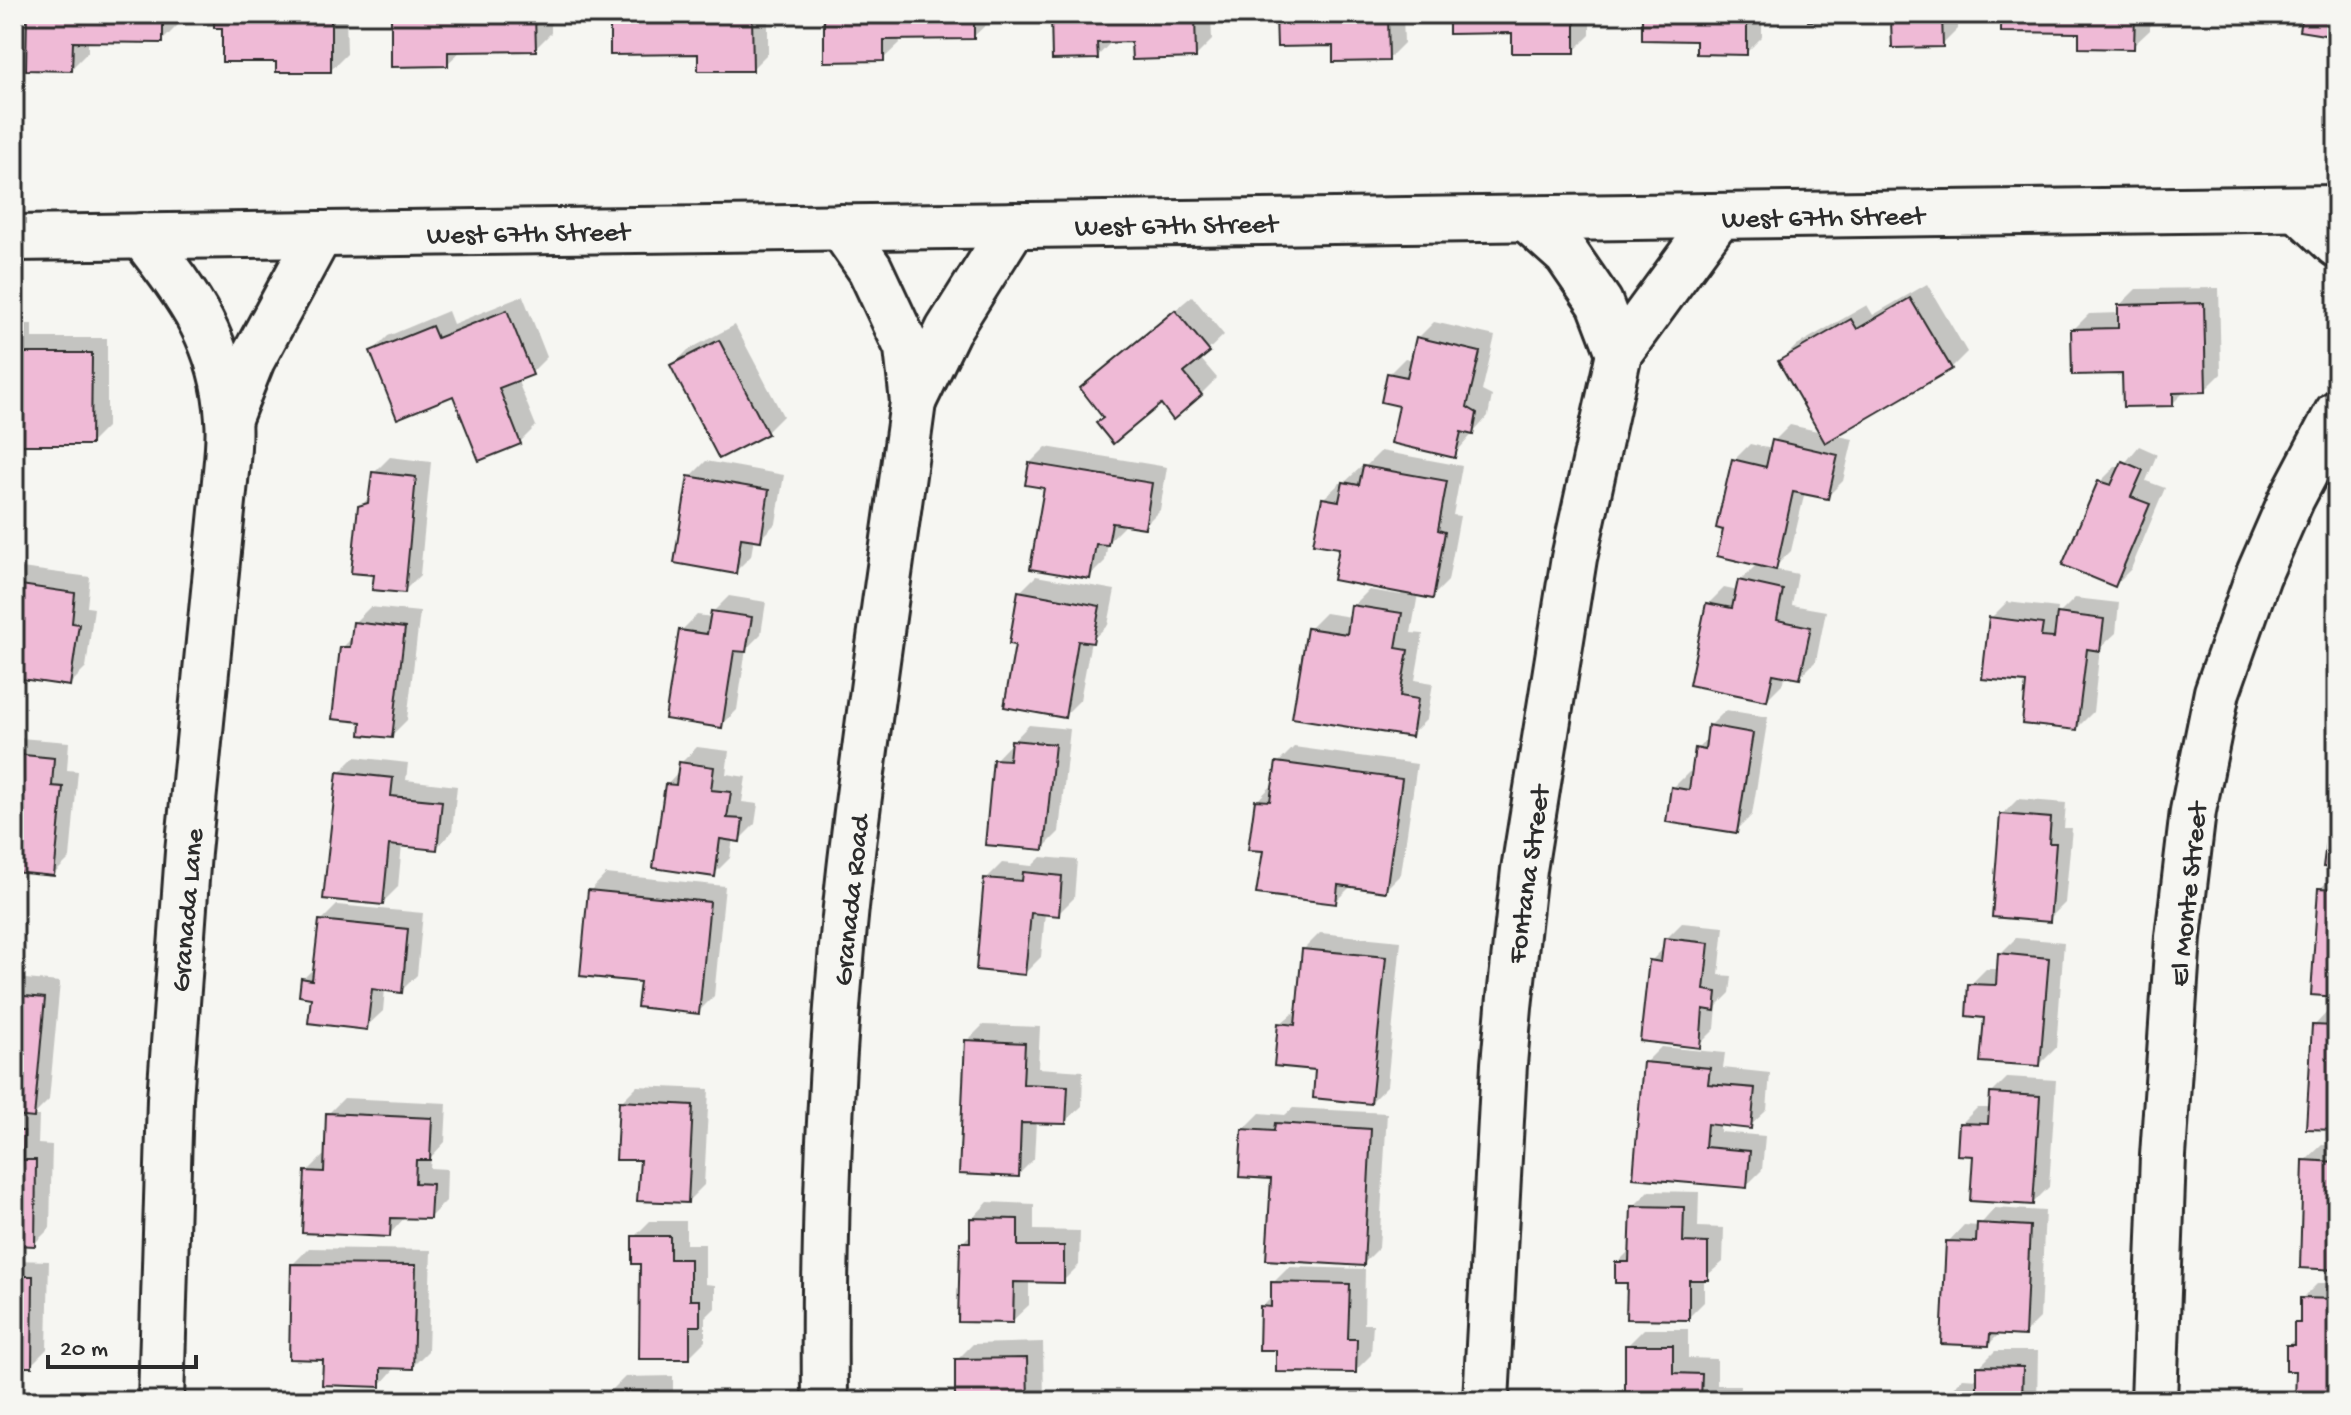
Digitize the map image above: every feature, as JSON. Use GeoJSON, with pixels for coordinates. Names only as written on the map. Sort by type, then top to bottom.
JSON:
{"type":"FeatureCollection","features":[{"type":"Feature","properties":{"kind":"street","name":"West 67th Street"},"geometry":{"type":"LineString","coordinates":[[14,238],[2318,209]]}},
{"type":"Feature","properties":{"kind":"street"},"geometry":{"type":"LineString","coordinates":[[2318,209],[2337,245]]}},
{"type":"Feature","properties":{"kind":"street","name":"Fontana Street"},"geometry":{"type":"LineString","coordinates":[[1486,1401],[1504,1064],[1524,870],[1574,558],[1619,353],[1719,216]]}},
{"type":"Feature","properties":{"kind":"street"},"geometry":{"type":"LineString","coordinates":[[1527,219],[1567,255],[1600,303],[1619,353]]}},
{"type":"Feature","properties":{"kind":"street","name":"Granada Road"},"geometry":{"type":"LineString","coordinates":[[913,402],[948,330],[1014,225]]}},
{"type":"Feature","properties":{"kind":"street","name":"Granada Road"},"geometry":{"type":"LineString","coordinates":[[825,1401],[824,1265],[838,1006],[850,871],[913,402],[907,348],[870,269],[841,227]]}},
{"type":"Feature","properties":{"kind":"street","name":"Granada Lane"},"geometry":{"type":"LineString","coordinates":[[229,420],[252,360],[320,234]]}},
{"type":"Feature","properties":{"kind":"street","name":"Granada Lane"},"geometry":{"type":"LineString","coordinates":[[142,236],[205,325],[219,359],[229,420],[188,852],[171,1086],[161,1401]]}},
{"type":"Feature","properties":{"kind":"street","name":"El Monte Street"},"geometry":{"type":"LineString","coordinates":[[2154,1401],[2163,1156],[2178,937],[2193,811],[2217,692],[2258,576],[2292,498],[2337,413]]}},
{"type":"Feature","properties":{"kind":"building"},"geometry":{"type":"Polygon","coordinates":[[[27,14],[163,14],[163,43],[73,42],[72,71],[26,70],[27,14]]]}},
{"type":"Feature","properties":{"kind":"building"},"geometry":{"type":"Polygon","coordinates":[[[214,14],[331,14],[331,72],[276,72],[276,62],[222,62],[222,28],[214,28],[214,14]]]}},
{"type":"Feature","properties":{"kind":"building"},"geometry":{"type":"Polygon","coordinates":[[[391,14],[535,14],[536,51],[448,52],[448,66],[391,67],[391,14]]]}},
{"type":"Feature","properties":{"kind":"building"},"geometry":{"type":"Polygon","coordinates":[[[639,14],[752,14],[753,71],[698,71],[698,54],[610,55],[610,21],[639,21],[639,14]]]}},
{"type":"Feature","properties":{"kind":"building"},"geometry":{"type":"Polygon","coordinates":[[[824,14],[974,14],[974,39],[884,40],[884,61],[824,62],[824,14]]]}},
{"type":"Feature","properties":{"kind":"building"},"geometry":{"type":"Polygon","coordinates":[[[1051,14],[1195,14],[1196,58],[1132,60],[1131,42],[1097,43],[1098,59],[1052,60],[1051,14]]]}},
{"type":"Feature","properties":{"kind":"building"},"geometry":{"type":"Polygon","coordinates":[[[1276,14],[1388,14],[1389,61],[1333,62],[1333,46],[1277,47],[1276,14]]]}},
{"type":"Feature","properties":{"kind":"building"},"geometry":{"type":"Polygon","coordinates":[[[1449,14],[1575,14],[1575,53],[1512,53],[1512,33],[1449,34],[1449,14]]]}},
{"type":"Feature","properties":{"kind":"building"},"geometry":{"type":"Polygon","coordinates":[[[1642,14],[1747,14],[1747,55],[1696,54],[1696,41],[1642,40],[1642,14]]]}},
{"type":"Feature","properties":{"kind":"building"},"geometry":{"type":"Polygon","coordinates":[[[1808,14],[1942,14],[1943,47],[1892,48],[1891,20],[1808,21],[1808,14]]]}},
{"type":"Feature","properties":{"kind":"building"},"geometry":{"type":"Polygon","coordinates":[[[2001,14],[2135,14],[2134,49],[2079,48],[2079,33],[2001,32],[2001,14]]]}},
{"type":"Feature","properties":{"kind":"building"},"geometry":{"type":"Polygon","coordinates":[[[2302,14],[2337,14],[2337,37],[2299,31],[2302,14]]]}},
{"type":"Feature","properties":{"kind":"building"},"geometry":{"type":"Polygon","coordinates":[[[1910,298],[1952,369],[1825,443],[1778,361],[1851,319],[1857,329],[1910,298]]]}},
{"type":"Feature","properties":{"kind":"building"},"geometry":{"type":"Polygon","coordinates":[[[2204,303],[2206,392],[2173,393],[2173,406],[2123,407],[2122,374],[2072,375],[2071,329],[2118,328],[2118,305],[2204,303]]]}},
{"type":"Feature","properties":{"kind":"building"},"geometry":{"type":"Polygon","coordinates":[[[507,310],[533,375],[499,388],[521,444],[479,461],[453,396],[397,419],[370,351],[432,326],[437,338],[507,310]]]}},
{"type":"Feature","properties":{"kind":"building"},"geometry":{"type":"Polygon","coordinates":[[[1175,310],[1210,352],[1184,373],[1202,395],[1173,420],[1161,404],[1113,444],[1096,423],[1103,418],[1080,388],[1175,310]]]}},
{"type":"Feature","properties":{"kind":"building"},"geometry":{"type":"Polygon","coordinates":[[[1416,337],[1480,352],[1467,407],[1477,413],[1473,435],[1461,432],[1455,458],[1391,443],[1399,406],[1381,402],[1387,373],[1407,377],[1416,337]]]}},
{"type":"Feature","properties":{"kind":"building"},"geometry":{"type":"Polygon","coordinates":[[[14,339],[17,339],[17,353],[92,353],[91,445],[14,445],[14,339]]]}},
{"type":"Feature","properties":{"kind":"building"},"geometry":{"type":"Polygon","coordinates":[[[719,340],[768,434],[719,459],[670,365],[719,340]]]}},
{"type":"Feature","properties":{"kind":"building"},"geometry":{"type":"Polygon","coordinates":[[[1772,440],[1838,455],[1828,499],[1793,492],[1776,570],[1717,556],[1723,530],[1716,528],[1732,459],[1766,467],[1772,440]]]}},
{"type":"Feature","properties":{"kind":"building"},"geometry":{"type":"Polygon","coordinates":[[[2122,461],[2143,470],[2131,497],[2150,504],[2115,587],[2062,565],[2098,481],[2111,485],[2122,461]]]}},
{"type":"Feature","properties":{"kind":"building"},"geometry":{"type":"Polygon","coordinates":[[[1029,463],[1152,483],[1145,528],[1112,523],[1108,545],[1096,544],[1090,579],[1030,569],[1044,488],[1025,485],[1029,463]]]}},
{"type":"Feature","properties":{"kind":"building"},"geometry":{"type":"Polygon","coordinates":[[[1363,466],[1447,481],[1438,530],[1445,532],[1433,599],[1333,580],[1339,548],[1313,544],[1322,498],[1339,501],[1343,482],[1359,485],[1363,466]]]}},
{"type":"Feature","properties":{"kind":"building"},"geometry":{"type":"Polygon","coordinates":[[[372,472],[416,477],[405,593],[372,590],[374,575],[351,573],[358,506],[368,503],[372,472]]]}},
{"type":"Feature","properties":{"kind":"building"},"geometry":{"type":"Polygon","coordinates":[[[688,476],[769,490],[761,541],[741,538],[736,574],[674,563],[688,476]]]}},
{"type":"Feature","properties":{"kind":"building"},"geometry":{"type":"Polygon","coordinates":[[[1738,580],[1783,590],[1777,620],[1811,627],[1800,679],[1773,674],[1767,701],[1689,685],[1706,603],[1732,608],[1738,580]]]}},
{"type":"Feature","properties":{"kind":"building"},"geometry":{"type":"Polygon","coordinates":[[[14,584],[75,593],[72,623],[79,624],[70,686],[14,678],[14,584]]]}},
{"type":"Feature","properties":{"kind":"building"},"geometry":{"type":"Polygon","coordinates":[[[1018,591],[1100,606],[1093,643],[1078,641],[1065,718],[1004,707],[1015,645],[1009,644],[1018,591]]]}},
{"type":"Feature","properties":{"kind":"building"},"geometry":{"type":"Polygon","coordinates":[[[1351,605],[1402,613],[1396,648],[1408,650],[1400,696],[1418,699],[1412,737],[1292,718],[1307,628],[1347,634],[1351,605]]]}},
{"type":"Feature","properties":{"kind":"building"},"geometry":{"type":"Polygon","coordinates":[[[711,611],[752,617],[746,652],[734,651],[722,728],[665,719],[679,630],[707,634],[711,611]]]}},
{"type":"Feature","properties":{"kind":"building"},"geometry":{"type":"Polygon","coordinates":[[[2057,613],[2104,619],[2100,651],[2087,649],[2077,730],[2022,724],[2026,683],[1982,679],[1989,617],[2043,624],[2041,637],[2054,638],[2057,613]]]}},
{"type":"Feature","properties":{"kind":"building"},"geometry":{"type":"Polygon","coordinates":[[[353,622],[405,628],[392,738],[360,735],[361,722],[332,719],[340,647],[350,647],[353,622]]]}},
{"type":"Feature","properties":{"kind":"building"},"geometry":{"type":"Polygon","coordinates":[[[1708,725],[1753,733],[1737,833],[1666,822],[1671,787],[1689,790],[1695,748],[1705,750],[1708,725]]]}},
{"type":"Feature","properties":{"kind":"building"},"geometry":{"type":"Polygon","coordinates":[[[1011,740],[1055,744],[1044,850],[985,845],[993,759],[1009,760],[1011,740]]]}},
{"type":"Feature","properties":{"kind":"building"},"geometry":{"type":"Polygon","coordinates":[[[14,754],[54,758],[52,786],[63,787],[54,876],[14,872],[14,754]]]}},
{"type":"Feature","properties":{"kind":"building"},"geometry":{"type":"Polygon","coordinates":[[[679,762],[714,767],[711,790],[731,792],[727,818],[743,819],[740,842],[720,839],[715,877],[653,868],[665,784],[676,785],[679,762]]]}},
{"type":"Feature","properties":{"kind":"building"},"geometry":{"type":"Polygon","coordinates":[[[1276,762],[1402,779],[1386,892],[1338,885],[1336,904],[1256,894],[1263,851],[1248,850],[1255,800],[1270,801],[1276,762]]]}},
{"type":"Feature","properties":{"kind":"building"},"geometry":{"type":"Polygon","coordinates":[[[337,772],[393,778],[391,796],[442,801],[437,850],[389,845],[383,905],[323,899],[337,772]]]}},
{"type":"Feature","properties":{"kind":"building"},"geometry":{"type":"Polygon","coordinates":[[[2333,788],[2337,789],[2337,868],[2323,867],[2333,788]]]}},
{"type":"Feature","properties":{"kind":"building"},"geometry":{"type":"Polygon","coordinates":[[[2000,814],[2051,818],[2049,843],[2056,843],[2050,922],[1992,917],[2000,814]]]}},
{"type":"Feature","properties":{"kind":"building"},"geometry":{"type":"Polygon","coordinates":[[[1023,872],[1062,876],[1059,916],[1031,913],[1025,975],[976,970],[984,878],[1022,881],[1023,872]]]}},
{"type":"Feature","properties":{"kind":"building"},"geometry":{"type":"Polygon","coordinates":[[[2318,888],[2337,889],[2337,997],[2311,995],[2318,888]]]}},
{"type":"Feature","properties":{"kind":"building"},"geometry":{"type":"Polygon","coordinates":[[[588,890],[710,902],[699,1014],[637,1007],[640,982],[580,976],[588,890]]]}},
{"type":"Feature","properties":{"kind":"building"},"geometry":{"type":"Polygon","coordinates":[[[319,920],[408,929],[402,993],[372,989],[367,1030],[308,1023],[311,998],[299,996],[301,978],[312,980],[319,920]]]}},
{"type":"Feature","properties":{"kind":"building"},"geometry":{"type":"Polygon","coordinates":[[[1664,938],[1709,943],[1704,990],[1717,992],[1715,1011],[1703,1009],[1700,1048],[1640,1041],[1649,960],[1661,962],[1664,938]]]}},
{"type":"Feature","properties":{"kind":"building"},"geometry":{"type":"Polygon","coordinates":[[[1302,949],[1386,957],[1371,1104],[1313,1098],[1315,1070],[1274,1066],[1278,1023],[1295,1025],[1302,949]]]}},
{"type":"Feature","properties":{"kind":"building"},"geometry":{"type":"Polygon","coordinates":[[[1998,953],[2049,958],[2040,1066],[1980,1062],[1984,1018],[1966,1016],[1968,984],[1996,985],[1998,953]]]}},
{"type":"Feature","properties":{"kind":"building"},"geometry":{"type":"Polygon","coordinates":[[[14,995],[45,998],[34,1118],[14,1116],[14,995]]]}},
{"type":"Feature","properties":{"kind":"building"},"geometry":{"type":"Polygon","coordinates":[[[2312,1025],[2337,1026],[2337,1130],[2306,1129],[2312,1025]]]}},
{"type":"Feature","properties":{"kind":"building"},"geometry":{"type":"Polygon","coordinates":[[[965,1040],[1025,1043],[1023,1084],[1068,1086],[1066,1124],[1021,1123],[1019,1177],[959,1174],[965,1040]]]}},
{"type":"Feature","properties":{"kind":"building"},"geometry":{"type":"Polygon","coordinates":[[[1643,1062],[1710,1068],[1708,1084],[1755,1088],[1751,1129],[1707,1124],[1705,1147],[1750,1151],[1747,1188],[1633,1178],[1643,1062]]]}},
{"type":"Feature","properties":{"kind":"building"},"geometry":{"type":"Polygon","coordinates":[[[1990,1093],[2040,1096],[2033,1205],[1970,1201],[1973,1156],[1957,1155],[1959,1123],[1988,1124],[1990,1093]]]}},
{"type":"Feature","properties":{"kind":"building"},"geometry":{"type":"Polygon","coordinates":[[[619,1101],[693,1105],[688,1203],[637,1201],[640,1160],[616,1160],[619,1101]]]}},
{"type":"Feature","properties":{"kind":"building"},"geometry":{"type":"Polygon","coordinates":[[[326,1113],[432,1118],[430,1160],[416,1160],[415,1183],[432,1184],[430,1219],[391,1218],[390,1237],[302,1233],[305,1171],[324,1172],[326,1113]]]}},
{"type":"Feature","properties":{"kind":"building"},"geometry":{"type":"Polygon","coordinates":[[[1275,1123],[1371,1129],[1364,1266],[1266,1260],[1271,1179],[1239,1177],[1242,1129],[1274,1131],[1275,1123]]]}},
{"type":"Feature","properties":{"kind":"building"},"geometry":{"type":"Polygon","coordinates":[[[14,1131],[24,1131],[23,1160],[36,1160],[35,1246],[14,1245],[14,1131]]]}},
{"type":"Feature","properties":{"kind":"building"},"geometry":{"type":"Polygon","coordinates":[[[2303,1160],[2337,1162],[2337,1270],[2300,1268],[2303,1160]]]}},
{"type":"Feature","properties":{"kind":"building"},"geometry":{"type":"Polygon","coordinates":[[[1631,1206],[1684,1207],[1683,1242],[1708,1243],[1708,1280],[1689,1280],[1689,1320],[1626,1319],[1627,1283],[1615,1283],[1615,1262],[1629,1262],[1631,1206]]]}},
{"type":"Feature","properties":{"kind":"building"},"geometry":{"type":"Polygon","coordinates":[[[970,1218],[1018,1219],[1018,1246],[1064,1246],[1064,1283],[1014,1282],[1013,1323],[958,1322],[960,1242],[970,1242],[970,1218]]]}},
{"type":"Feature","properties":{"kind":"building"},"geometry":{"type":"Polygon","coordinates":[[[1977,1223],[2030,1226],[2025,1336],[1990,1334],[1989,1346],[1941,1344],[1946,1241],[1976,1242],[1977,1223]]]}},
{"type":"Feature","properties":{"kind":"building"},"geometry":{"type":"Polygon","coordinates":[[[632,1236],[670,1236],[670,1259],[690,1259],[690,1300],[700,1300],[700,1326],[690,1326],[690,1359],[639,1359],[640,1264],[632,1264],[632,1236]]]}},
{"type":"Feature","properties":{"kind":"building"},"geometry":{"type":"Polygon","coordinates":[[[291,1264],[416,1265],[413,1369],[381,1368],[381,1387],[322,1385],[323,1360],[289,1359],[291,1264]]]}},
{"type":"Feature","properties":{"kind":"building"},"geometry":{"type":"Polygon","coordinates":[[[14,1276],[33,1276],[32,1367],[14,1367],[14,1276]]]}},
{"type":"Feature","properties":{"kind":"building"},"geometry":{"type":"Polygon","coordinates":[[[1271,1282],[1350,1284],[1348,1339],[1357,1339],[1356,1373],[1276,1372],[1276,1350],[1259,1350],[1260,1306],[1271,1307],[1271,1282]]]}},
{"type":"Feature","properties":{"kind":"building"},"geometry":{"type":"Polygon","coordinates":[[[2300,1298],[2337,1299],[2337,1401],[2295,1401],[2296,1371],[2286,1371],[2286,1345],[2294,1345],[2294,1323],[2300,1323],[2300,1298]]]}},
{"type":"Feature","properties":{"kind":"building"},"geometry":{"type":"Polygon","coordinates":[[[1625,1345],[1673,1345],[1673,1373],[1702,1374],[1701,1400],[1724,1401],[1625,1401],[1625,1345]]]}},
{"type":"Feature","properties":{"kind":"building"},"geometry":{"type":"Polygon","coordinates":[[[1027,1358],[1028,1401],[955,1401],[955,1359],[1027,1358]]]}},
{"type":"Feature","properties":{"kind":"building"},"geometry":{"type":"Polygon","coordinates":[[[1977,1366],[2023,1367],[2022,1401],[1945,1401],[1945,1394],[1977,1394],[1977,1366]]]}},
{"type":"Feature","properties":{"kind":"building"},"geometry":{"type":"Polygon","coordinates":[[[658,1391],[658,1401],[607,1401],[607,1392],[658,1391]]]}}]}
